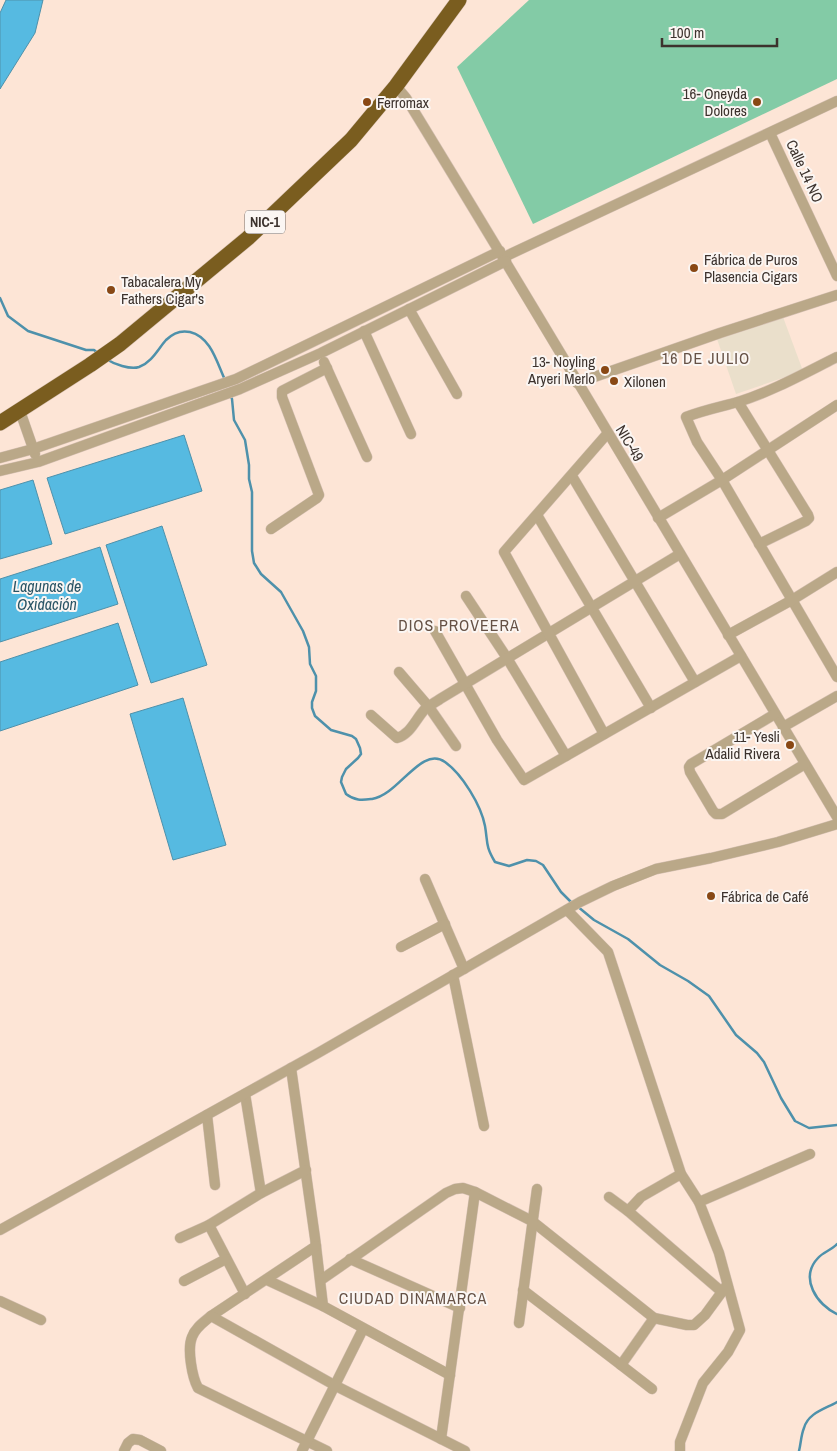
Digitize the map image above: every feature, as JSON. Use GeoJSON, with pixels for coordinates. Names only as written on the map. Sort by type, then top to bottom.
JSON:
{"type":"FeatureCollection","features":[{"type":"Feature","properties":{"kind":"highway","name":"NIC-1"},"geometry":{"type":"LineString","coordinates":[[0,423],[120,344],[248,238],[351,140],[396,86],[459,0]]}},
{"type":"Feature","properties":{"kind":"street","name":"NIC-49"},"geometry":{"type":"LineString","coordinates":[[396,86],[406,98],[503,257],[607,434],[837,816]]}},
{"type":"Feature","properties":{"kind":"street"},"geometry":{"type":"LineString","coordinates":[[0,458],[33,449],[236,379],[316,340],[503,257],[837,102]]}},
{"type":"Feature","properties":{"kind":"street","name":"Calle 14 NO"},"geometry":{"type":"LineString","coordinates":[[770,133],[837,276]]}},
{"type":"Feature","properties":{"kind":"street"},"geometry":{"type":"LineString","coordinates":[[0,471],[38,462],[240,390],[321,353],[409,309],[503,257]]}},
{"type":"Feature","properties":{"kind":"street"},"geometry":{"type":"LineString","coordinates":[[577,383],[720,333],[837,295]]}},
{"type":"Feature","properties":{"kind":"street"},"geometry":{"type":"LineString","coordinates":[[409,309],[457,394]]}},
{"type":"Feature","properties":{"kind":"street"},"geometry":{"type":"LineString","coordinates":[[364,331],[411,434]]}},
{"type":"Feature","properties":{"kind":"street"},"geometry":{"type":"LineString","coordinates":[[316,340],[367,457]]}},
{"type":"Feature","properties":{"kind":"street"},"geometry":{"type":"LineString","coordinates":[[837,356],[778,386],[738,402],[686,417],[697,442],[722,480],[837,677]]}},
{"type":"Feature","properties":{"kind":"street"},"geometry":{"type":"LineString","coordinates":[[271,529],[319,495],[282,396],[282,391],[327,368]]}},
{"type":"Feature","properties":{"kind":"street"},"geometry":{"type":"LineString","coordinates":[[738,402],[809,518],[759,544]]}},
{"type":"Feature","properties":{"kind":"street"},"geometry":{"type":"LineString","coordinates":[[658,518],[722,480],[837,405]]}},
{"type":"Feature","properties":{"kind":"street"},"geometry":{"type":"LineString","coordinates":[[20,411],[38,462]]}},
{"type":"Feature","properties":{"kind":"street"},"geometry":{"type":"LineString","coordinates":[[604,734],[504,552],[607,434]]}},
{"type":"Feature","properties":{"kind":"street"},"geometry":{"type":"LineString","coordinates":[[572,476],[695,682]]}},
{"type":"Feature","properties":{"kind":"street"},"geometry":{"type":"LineString","coordinates":[[537,515],[651,708]]}},
{"type":"Feature","properties":{"kind":"street"},"geometry":{"type":"LineString","coordinates":[[371,715],[397,738],[400,737],[406,733],[429,707],[464,684],[680,554]]}},
{"type":"Feature","properties":{"kind":"street"},"geometry":{"type":"LineString","coordinates":[[728,635],[792,600],[837,572]]}},
{"type":"Feature","properties":{"kind":"street"},"geometry":{"type":"LineString","coordinates":[[466,596],[507,658],[566,756]]}},
{"type":"Feature","properties":{"kind":"street"},"geometry":{"type":"LineString","coordinates":[[435,631],[497,740],[524,780],[741,656]]}},
{"type":"Feature","properties":{"kind":"street"},"geometry":{"type":"LineString","coordinates":[[399,672],[429,707],[456,746]]}},
{"type":"Feature","properties":{"kind":"street"},"geometry":{"type":"LineString","coordinates":[[783,727],[837,696]]}},
{"type":"Feature","properties":{"kind":"street"},"geometry":{"type":"LineString","coordinates":[[775,714],[689,767],[690,772],[713,811],[716,814],[722,814],[805,764]]}},
{"type":"Feature","properties":{"kind":"street"},"geometry":{"type":"LineString","coordinates":[[0,1230],[246,1094],[613,886],[656,869],[778,842],[837,824]]}},
{"type":"Feature","properties":{"kind":"street"},"geometry":{"type":"LineString","coordinates":[[425,879],[464,969]]}},
{"type":"Feature","properties":{"kind":"street"},"geometry":{"type":"LineString","coordinates":[[573,907],[608,952],[681,1174],[699,1202],[719,1253],[725,1288],[740,1330],[728,1352],[703,1383],[680,1442],[680,1451]]}},
{"type":"Feature","properties":{"kind":"street"},"geometry":{"type":"LineString","coordinates":[[401,947],[444,924]]}},
{"type":"Feature","properties":{"kind":"street"},"geometry":{"type":"LineString","coordinates":[[453,975],[484,1126]]}},
{"type":"Feature","properties":{"kind":"street"},"geometry":{"type":"LineString","coordinates":[[291,1068],[323,1306]]}},
{"type":"Feature","properties":{"kind":"street"},"geometry":{"type":"LineString","coordinates":[[246,1094],[261,1193]]}},
{"type":"Feature","properties":{"kind":"street"},"geometry":{"type":"LineString","coordinates":[[208,1115],[215,1185]]}},
{"type":"Feature","properties":{"kind":"street"},"geometry":{"type":"LineString","coordinates":[[699,1202],[810,1154]]}},
{"type":"Feature","properties":{"kind":"street"},"geometry":{"type":"LineString","coordinates":[[180,1238],[209,1225],[261,1193],[306,1170]]}},
{"type":"Feature","properties":{"kind":"street"},"geometry":{"type":"LineString","coordinates":[[628,1211],[641,1197],[681,1174]]}},
{"type":"Feature","properties":{"kind":"street"},"geometry":{"type":"LineString","coordinates":[[321,1280],[446,1193],[463,1188],[475,1192],[532,1221],[654,1318],[688,1326],[694,1325],[725,1288]]}},
{"type":"Feature","properties":{"kind":"street"},"geometry":{"type":"LineString","coordinates":[[519,1323],[537,1189]]}},
{"type":"Feature","properties":{"kind":"street"},"geometry":{"type":"LineString","coordinates":[[441,1439],[475,1192]]}},
{"type":"Feature","properties":{"kind":"street"},"geometry":{"type":"LineString","coordinates":[[609,1197],[725,1288]]}},
{"type":"Feature","properties":{"kind":"street"},"geometry":{"type":"LineString","coordinates":[[209,1225],[245,1294]]}},
{"type":"Feature","properties":{"kind":"street"},"geometry":{"type":"LineString","coordinates":[[316,1246],[211,1316],[197,1329],[192,1336],[190,1344],[193,1375],[198,1388],[328,1451]]}},
{"type":"Feature","properties":{"kind":"street"},"geometry":{"type":"LineString","coordinates":[[184,1281],[226,1259]]}},
{"type":"Feature","properties":{"kind":"street"},"geometry":{"type":"LineString","coordinates":[[350,1259],[460,1308]]}},
{"type":"Feature","properties":{"kind":"street"},"geometry":{"type":"LineString","coordinates":[[267,1280],[323,1306],[450,1375]]}},
{"type":"Feature","properties":{"kind":"street"},"geometry":{"type":"LineString","coordinates":[[523,1290],[652,1389]]}},
{"type":"Feature","properties":{"kind":"street"},"geometry":{"type":"LineString","coordinates":[[0,1301],[41,1320]]}},
{"type":"Feature","properties":{"kind":"street"},"geometry":{"type":"LineString","coordinates":[[211,1316],[336,1386],[465,1451]]}},
{"type":"Feature","properties":{"kind":"street"},"geometry":{"type":"LineString","coordinates":[[621,1365],[654,1318]]}},
{"type":"Feature","properties":{"kind":"street"},"geometry":{"type":"LineString","coordinates":[[302,1451],[363,1329]]}},
{"type":"Feature","properties":{"kind":"street"},"geometry":{"type":"LineString","coordinates":[[124,1451],[128,1443],[133,1439],[140,1440],[161,1451]]}},
{"type":"Feature","properties":{"kind":"shaded area"},"geometry":{"type":"Polygon","coordinates":[[[783,317],[803,371],[736,394],[717,339],[783,317]]]}},
{"type":"Feature","properties":{"kind":"green space"},"geometry":{"type":"Polygon","coordinates":[[[529,0],[837,0],[837,79],[533,224],[457,67],[529,0]]]}},
{"type":"Feature","properties":{"kind":"water"},"geometry":{"type":"Polygon","coordinates":[[[6,0],[43,0],[35,33],[0,89],[0,13],[6,0]]]}},
{"type":"Feature","properties":{"kind":"water"},"geometry":{"type":"Polygon","coordinates":[[[184,435],[202,491],[65,534],[47,478],[184,435]]]}},
{"type":"Feature","properties":{"kind":"water"},"geometry":{"type":"Polygon","coordinates":[[[33,480],[52,544],[0,559],[0,490],[33,480]]]}},
{"type":"Feature","properties":{"kind":"water"},"geometry":{"type":"Polygon","coordinates":[[[162,526],[207,665],[151,683],[106,545],[162,526]]]}},
{"type":"Feature","properties":{"kind":"water","name":"Lagunas de Oxidación"},"geometry":{"type":"Polygon","coordinates":[[[100,547],[118,604],[0,642],[0,579],[100,547]]]}},
{"type":"Feature","properties":{"kind":"water"},"geometry":{"type":"Polygon","coordinates":[[[118,623],[138,685],[0,731],[0,662],[118,623]]]}},
{"type":"Feature","properties":{"kind":"water"},"geometry":{"type":"Polygon","coordinates":[[[183,698],[226,845],[173,860],[130,714],[183,698]]]}},
{"type":"Feature","properties":{"kind":"waterway"},"geometry":{"type":"LineString","coordinates":[[0,298],[8,316],[28,331],[86,350],[94,350],[98,353]]}},
{"type":"Feature","properties":{"kind":"waterway"},"geometry":{"type":"LineString","coordinates":[[106,359],[122,366],[139,367],[151,359],[171,336],[187,331],[197,335],[208,345],[225,380]]}},
{"type":"Feature","properties":{"kind":"waterway"},"geometry":{"type":"LineString","coordinates":[[230,395],[234,420],[245,440],[249,465],[249,479],[252,492],[252,551],[254,563],[261,574],[281,592],[303,631],[309,647],[310,664],[316,676],[316,691],[312,702],[315,716],[331,730],[352,736],[356,739],[360,748],[361,754],[346,769],[342,777],[341,782],[346,794],[362,800],[382,796],[418,765],[427,760],[436,759],[445,762],[458,774],[475,800],[483,818],[488,848],[495,862],[509,866],[527,860],[536,861],[543,865],[561,892],[572,903]]}},
{"type":"Feature","properties":{"kind":"waterway"},"geometry":{"type":"LineString","coordinates":[[577,906],[594,920],[628,939],[660,965],[709,996],[736,1035],[757,1053],[764,1062],[781,1098],[795,1121],[809,1128],[837,1125]]}},
{"type":"Feature","properties":{"kind":"waterway"},"geometry":{"type":"LineString","coordinates":[[837,1244],[818,1258],[810,1274],[810,1282],[817,1298],[837,1314]]}},
{"type":"Feature","properties":{"kind":"waterway"},"geometry":{"type":"LineString","coordinates":[[799,1451],[803,1431],[809,1419],[837,1402]]}},
{"type":"Feature","properties":{"kind":"place","name":"Ferromax"},"geometry":{"type":"Point","coordinates":[367,102]}},
{"type":"Feature","properties":{"kind":"place","name":"16- Oneyda Dolores"},"geometry":{"type":"Point","coordinates":[757,102]}},
{"type":"Feature","properties":{"kind":"place","name":"Fábrica de Puros Plasencia Cigars"},"geometry":{"type":"Point","coordinates":[694,268]}},
{"type":"Feature","properties":{"kind":"place","name":"Tabacalera My Fathers Cigar's"},"geometry":{"type":"Point","coordinates":[111,290]}},
{"type":"Feature","properties":{"kind":"place","name":"13- Noyling Aryeri Merlo"},"geometry":{"type":"Point","coordinates":[605,370]}},
{"type":"Feature","properties":{"kind":"place","name":"Xilonen"},"geometry":{"type":"Point","coordinates":[614,381]}},
{"type":"Feature","properties":{"kind":"place","name":"11- Yesli Adalid Rivera"},"geometry":{"type":"Point","coordinates":[790,745]}},
{"type":"Feature","properties":{"kind":"place","name":"Fábrica de Café"},"geometry":{"type":"Point","coordinates":[711,896]}},
{"type":"Feature","properties":{"kind":"district","name":"16 DE JULIO"},"geometry":{"type":"Point","coordinates":[706,358]}},
{"type":"Feature","properties":{"kind":"district","name":"DIOS PROVEERA"},"geometry":{"type":"Point","coordinates":[459,625]}},
{"type":"Feature","properties":{"kind":"district","name":"CIUDAD DINAMARCA"},"geometry":{"type":"Point","coordinates":[413,1298]}}]}
